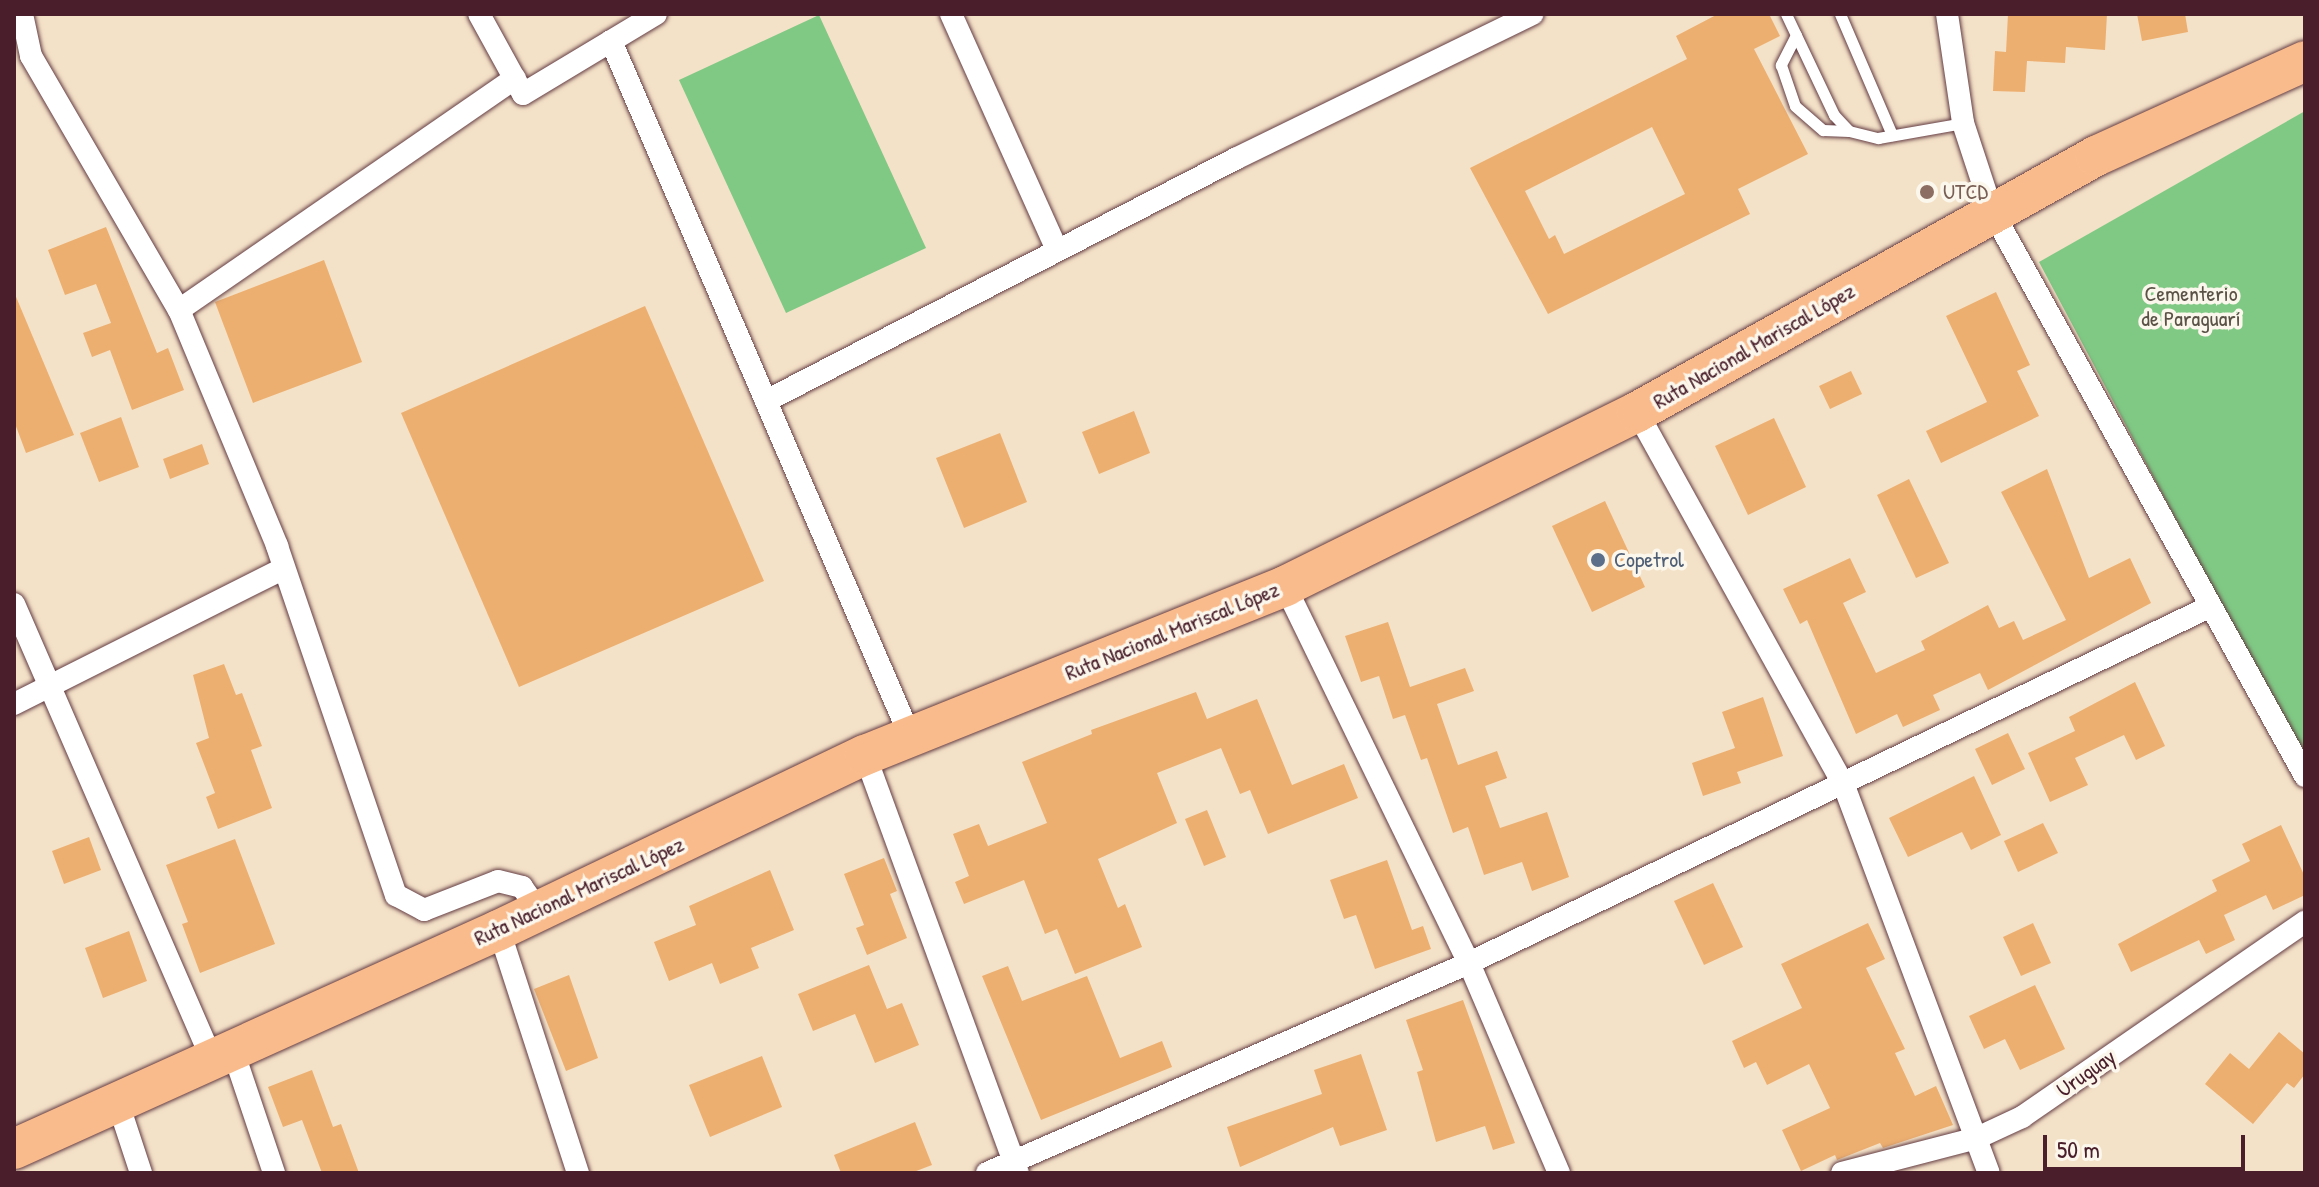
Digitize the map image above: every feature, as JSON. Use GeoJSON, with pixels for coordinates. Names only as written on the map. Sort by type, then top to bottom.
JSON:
{"type":"FeatureCollection","features":[{"type":"Feature","properties":{"kind":"highway","name":"Ruta Nacional Mariscal López"},"geometry":{"type":"LineString","coordinates":[[14,1149],[222,1052],[499,930],[865,755],[1285,586],[1637,412],[1992,211],[2225,93],[2305,61]]}},
{"type":"Feature","properties":{"kind":"street"},"geometry":{"type":"LineString","coordinates":[[22,14],[23,60],[179,310],[284,568],[396,895],[424,910],[498,881],[522,887],[539,911]]}},
{"type":"Feature","properties":{"kind":"street"},"geometry":{"type":"LineString","coordinates":[[479,14],[523,94],[656,14]]}},
{"type":"Feature","properties":{"kind":"street"},"geometry":{"type":"LineString","coordinates":[[951,14],[1057,250]]}},
{"type":"Feature","properties":{"kind":"street"},"geometry":{"type":"LineString","coordinates":[[766,401],[1057,250],[1532,14]]}},
{"type":"Feature","properties":{"kind":"street"},"geometry":{"type":"LineString","coordinates":[[1947,14],[1963,123],[1992,211],[2305,776]]}},
{"type":"Feature","properties":{"kind":"street"},"geometry":{"type":"LineString","coordinates":[[611,41],[910,736]]}},
{"type":"Feature","properties":{"kind":"street"},"geometry":{"type":"LineString","coordinates":[[179,310],[515,78]]}},
{"type":"Feature","properties":{"kind":"street"},"geometry":{"type":"LineString","coordinates":[[1637,412],[1843,783],[1989,1173]]}},
{"type":"Feature","properties":{"kind":"street"},"geometry":{"type":"LineString","coordinates":[[14,704],[51,689],[284,568]]}},
{"type":"Feature","properties":{"kind":"street"},"geometry":{"type":"LineString","coordinates":[[1285,586],[1469,963],[1559,1173]]}},
{"type":"Feature","properties":{"kind":"street"},"geometry":{"type":"LineString","coordinates":[[14,604],[222,1052],[274,1173]]}},
{"type":"Feature","properties":{"kind":"street"},"geometry":{"type":"LineString","coordinates":[[987,1173],[1016,1167],[1469,963],[2211,606]]}},
{"type":"Feature","properties":{"kind":"street"},"geometry":{"type":"LineString","coordinates":[[865,755],[1016,1167]]}},
{"type":"Feature","properties":{"kind":"street","name":"Uruguay"},"geometry":{"type":"LineString","coordinates":[[1842,1173],[1977,1138],[2022,1117],[2305,922]]}},
{"type":"Feature","properties":{"kind":"street"},"geometry":{"type":"LineString","coordinates":[[499,930],[578,1173]]}},
{"type":"Feature","properties":{"kind":"street"},"geometry":{"type":"LineString","coordinates":[[118,1103],[141,1173]]}},
{"type":"Feature","properties":{"kind":"lane"},"geometry":{"type":"LineString","coordinates":[[1786,14],[1834,115],[1849,131]]}},
{"type":"Feature","properties":{"kind":"lane"},"geometry":{"type":"LineString","coordinates":[[1840,14],[1892,135]]}},
{"type":"Feature","properties":{"kind":"lane"},"geometry":{"type":"LineString","coordinates":[[1796,35],[1781,65],[1795,106],[1823,130],[1849,131],[1868,138],[1963,123]]}},
{"type":"Feature","properties":{"kind":"green space"},"geometry":{"type":"Polygon","coordinates":[[[819,15],[926,248],[786,313],[679,80],[819,15]]]}},
{"type":"Feature","properties":{"kind":"green space","name":"Cementerio de Paraguarí"},"geometry":{"type":"Polygon","coordinates":[[[2305,111],[2305,762],[2039,262],[2305,111]]]}},
{"type":"Feature","properties":{"kind":"building"},"geometry":{"type":"Polygon","coordinates":[[[1718,14],[1769,14],[1780,36],[1754,49],[1808,154],[1738,189],[1750,214],[1548,314],[1470,168],[1687,59],[1676,36],[1718,14]],[[1652,127],[1525,191],[1549,239],[1555,235],[1564,254],[1685,194],[1652,127]]]}},
{"type":"Feature","properties":{"kind":"building"},"geometry":{"type":"Polygon","coordinates":[[[2008,14],[2107,14],[2105,50],[2066,47],[2065,63],[2027,61],[2025,92],[1993,91],[1995,51],[2006,52],[2008,14]]]}},
{"type":"Feature","properties":{"kind":"building"},"geometry":{"type":"Polygon","coordinates":[[[2137,14],[2185,14],[2188,32],[2142,41],[2137,14]]]}},
{"type":"Feature","properties":{"kind":"building"},"geometry":{"type":"Polygon","coordinates":[[[106,227],[157,353],[168,348],[184,390],[132,410],[110,350],[92,357],[83,333],[111,323],[96,284],[65,295],[48,250],[106,227]]]}},
{"type":"Feature","properties":{"kind":"building"},"geometry":{"type":"Polygon","coordinates":[[[324,260],[362,362],[253,403],[215,302],[324,260]]]}},
{"type":"Feature","properties":{"kind":"building"},"geometry":{"type":"Polygon","coordinates":[[[14,292],[74,435],[26,453],[14,421],[14,292]]]}},
{"type":"Feature","properties":{"kind":"building"},"geometry":{"type":"Polygon","coordinates":[[[1996,292],[2030,365],[2017,371],[2039,416],[1941,463],[1926,431],[1987,402],[1946,316],[1996,292]]]}},
{"type":"Feature","properties":{"kind":"building"},"geometry":{"type":"Polygon","coordinates":[[[645,306],[764,581],[519,687],[401,413],[645,306]]]}},
{"type":"Feature","properties":{"kind":"building"},"geometry":{"type":"Polygon","coordinates":[[[1851,371],[1862,394],[1830,409],[1819,386],[1851,371]]]}},
{"type":"Feature","properties":{"kind":"building"},"geometry":{"type":"Polygon","coordinates":[[[1134,411],[1150,453],[1099,474],[1082,432],[1134,411]]]}},
{"type":"Feature","properties":{"kind":"building"},"geometry":{"type":"Polygon","coordinates":[[[121,417],[139,467],[99,482],[80,433],[121,417]]]}},
{"type":"Feature","properties":{"kind":"building"},"geometry":{"type":"Polygon","coordinates":[[[1774,418],[1806,487],[1748,515],[1715,446],[1774,418]]]}},
{"type":"Feature","properties":{"kind":"building"},"geometry":{"type":"Polygon","coordinates":[[[1000,433],[1027,502],[964,528],[936,458],[1000,433]]]}},
{"type":"Feature","properties":{"kind":"building"},"geometry":{"type":"Polygon","coordinates":[[[202,444],[209,464],[170,479],[163,459],[202,444]]]}},
{"type":"Feature","properties":{"kind":"building"},"geometry":{"type":"Polygon","coordinates":[[[2047,469],[2089,578],[2130,558],[2151,603],[1988,690],[1980,673],[1933,695],[1940,710],[1903,727],[1897,714],[1856,734],[1807,620],[1800,624],[1783,589],[1850,558],[1866,592],[1843,603],[1876,673],[1925,650],[1921,641],[1988,605],[1999,628],[2014,621],[2023,640],[2066,620],[2001,492],[2047,469]]]}},
{"type":"Feature","properties":{"kind":"building"},"geometry":{"type":"Polygon","coordinates":[[[1909,479],[1949,563],[1916,578],[1877,495],[1909,479]]]}},
{"type":"Feature","properties":{"kind":"building"},"geometry":{"type":"Polygon","coordinates":[[[1605,501],[1645,587],[1592,612],[1552,526],[1605,501]]]}},
{"type":"Feature","properties":{"kind":"building"},"geometry":{"type":"Polygon","coordinates":[[[1388,622],[1410,687],[1465,668],[1474,691],[1437,704],[1458,765],[1497,751],[1507,778],[1485,786],[1500,828],[1547,812],[1569,877],[1532,891],[1522,862],[1484,875],[1468,827],[1453,833],[1427,758],[1421,760],[1405,715],[1393,719],[1379,676],[1361,682],[1345,636],[1388,622]]]}},
{"type":"Feature","properties":{"kind":"building"},"geometry":{"type":"Polygon","coordinates":[[[224,664],[236,695],[242,693],[262,746],[251,750],[272,808],[218,829],[206,797],[215,793],[196,743],[209,738],[193,675],[224,664]]]}},
{"type":"Feature","properties":{"kind":"building"},"geometry":{"type":"Polygon","coordinates":[[[2135,682],[2165,746],[2136,760],[2124,735],[2075,758],[2088,785],[2050,802],[2028,753],[2075,731],[2069,717],[2135,682]]]}},
{"type":"Feature","properties":{"kind":"building"},"geometry":{"type":"Polygon","coordinates":[[[1196,692],[1207,719],[1257,699],[1292,785],[1344,764],[1358,798],[1268,834],[1250,790],[1240,794],[1221,748],[1157,773],[1177,823],[1098,859],[1118,908],[1125,904],[1142,947],[1075,974],[1057,929],[1045,934],[1024,880],[964,904],[955,882],[969,876],[953,834],[979,824],[988,846],[1047,823],[1022,762],[1092,734],[1091,730],[1196,692]]]}},
{"type":"Feature","properties":{"kind":"building"},"geometry":{"type":"Polygon","coordinates":[[[1763,697],[1783,756],[1737,772],[1741,783],[1703,796],[1692,763],[1735,748],[1722,712],[1763,697]]]}},
{"type":"Feature","properties":{"kind":"building"},"geometry":{"type":"Polygon","coordinates":[[[2008,733],[2025,769],[1992,785],[1975,749],[2008,733]]]}},
{"type":"Feature","properties":{"kind":"building"},"geometry":{"type":"Polygon","coordinates":[[[1974,776],[2001,835],[1971,850],[1962,832],[1908,857],[1889,818],[1974,776]]]}},
{"type":"Feature","properties":{"kind":"building"},"geometry":{"type":"Polygon","coordinates":[[[1207,810],[1226,857],[1204,866],[1185,819],[1207,810]]]}},
{"type":"Feature","properties":{"kind":"building"},"geometry":{"type":"Polygon","coordinates":[[[2043,823],[2058,853],[2018,872],[2004,841],[2043,823]]]}},
{"type":"Feature","properties":{"kind":"building"},"geometry":{"type":"Polygon","coordinates":[[[2281,825],[2305,877],[2305,895],[2273,910],[2266,895],[2224,915],[2235,940],[2206,954],[2199,940],[2131,972],[2118,944],[2217,891],[2212,880],[2250,861],[2242,844],[2281,825]]]}},
{"type":"Feature","properties":{"kind":"building"},"geometry":{"type":"Polygon","coordinates":[[[89,837],[101,870],[64,884],[52,851],[89,837]]]}},
{"type":"Feature","properties":{"kind":"building"},"geometry":{"type":"Polygon","coordinates":[[[235,839],[275,944],[200,973],[182,924],[188,922],[166,865],[235,839]]]}},
{"type":"Feature","properties":{"kind":"building"},"geometry":{"type":"Polygon","coordinates":[[[884,858],[897,891],[890,894],[907,938],[867,955],[856,928],[864,925],[844,874],[884,858]]]}},
{"type":"Feature","properties":{"kind":"building"},"geometry":{"type":"Polygon","coordinates":[[[1387,860],[1412,930],[1423,926],[1431,949],[1375,969],[1356,915],[1344,919],[1330,880],[1387,860]]]}},
{"type":"Feature","properties":{"kind":"building"},"geometry":{"type":"Polygon","coordinates":[[[770,870],[794,930],[751,948],[759,968],[720,984],[712,963],[669,981],[654,942],[696,925],[689,906],[770,870]]]}},
{"type":"Feature","properties":{"kind":"building"},"geometry":{"type":"Polygon","coordinates":[[[1713,883],[1743,947],[1704,965],[1674,901],[1713,883]]]}},
{"type":"Feature","properties":{"kind":"building"},"geometry":{"type":"Polygon","coordinates":[[[1868,923],[1885,959],[1866,968],[1905,1049],[1895,1053],[1915,1096],[1936,1086],[1953,1125],[1883,1148],[1880,1143],[1837,1160],[1835,1155],[1801,1171],[1782,1130],[1830,1108],[1809,1064],[1767,1085],[1756,1062],[1744,1068],[1732,1041],[1802,1008],[1781,964],[1868,923]]]}},
{"type":"Feature","properties":{"kind":"building"},"geometry":{"type":"Polygon","coordinates":[[[2033,923],[2051,963],[2021,976],[2003,937],[2033,923]]]}},
{"type":"Feature","properties":{"kind":"building"},"geometry":{"type":"Polygon","coordinates":[[[129,931],[147,981],[103,998],[85,948],[129,931]]]}},
{"type":"Feature","properties":{"kind":"building"},"geometry":{"type":"Polygon","coordinates":[[[869,965],[887,1009],[902,1003],[919,1045],[875,1063],[855,1014],[813,1031],[798,994],[869,965]]]}},
{"type":"Feature","properties":{"kind":"building"},"geometry":{"type":"Polygon","coordinates":[[[1008,966],[1022,1001],[1087,976],[1120,1058],[1162,1041],[1172,1067],[1041,1120],[982,976],[1008,966]]]}},
{"type":"Feature","properties":{"kind":"building"},"geometry":{"type":"Polygon","coordinates":[[[569,975],[598,1058],[566,1071],[534,989],[569,975]]]}},
{"type":"Feature","properties":{"kind":"building"},"geometry":{"type":"Polygon","coordinates":[[[2035,985],[2065,1049],[2020,1070],[2005,1039],[1984,1049],[1969,1016],[2035,985]]]}},
{"type":"Feature","properties":{"kind":"building"},"geometry":{"type":"Polygon","coordinates":[[[1463,1000],[1515,1143],[1493,1150],[1485,1126],[1436,1142],[1417,1072],[1423,1070],[1406,1020],[1463,1000]]]}},
{"type":"Feature","properties":{"kind":"building"},"geometry":{"type":"Polygon","coordinates":[[[2279,1032],[2305,1054],[2305,1074],[2294,1088],[2287,1083],[2253,1124],[2205,1084],[2230,1053],[2249,1069],[2279,1032]]]}},
{"type":"Feature","properties":{"kind":"building"},"geometry":{"type":"Polygon","coordinates":[[[1361,1054],[1387,1130],[1340,1146],[1333,1127],[1240,1167],[1227,1127],[1322,1094],[1314,1070],[1361,1054]]]}},
{"type":"Feature","properties":{"kind":"building"},"geometry":{"type":"Polygon","coordinates":[[[762,1056],[782,1107],[710,1137],[689,1085],[762,1056]]]}},
{"type":"Feature","properties":{"kind":"building"},"geometry":{"type":"Polygon","coordinates":[[[312,1070],[333,1127],[341,1124],[359,1173],[322,1173],[302,1120],[283,1127],[268,1087],[312,1070]]]}},
{"type":"Feature","properties":{"kind":"building"},"geometry":{"type":"Polygon","coordinates":[[[915,1122],[932,1165],[911,1173],[841,1173],[834,1155],[915,1122]]]}},
{"type":"Feature","properties":{"kind":"place","name":"UTCD"},"geometry":{"type":"Point","coordinates":[1927,192]}},
{"type":"Feature","properties":{"kind":"place","name":"Copetrol"},"geometry":{"type":"Point","coordinates":[1598,560]}}]}
